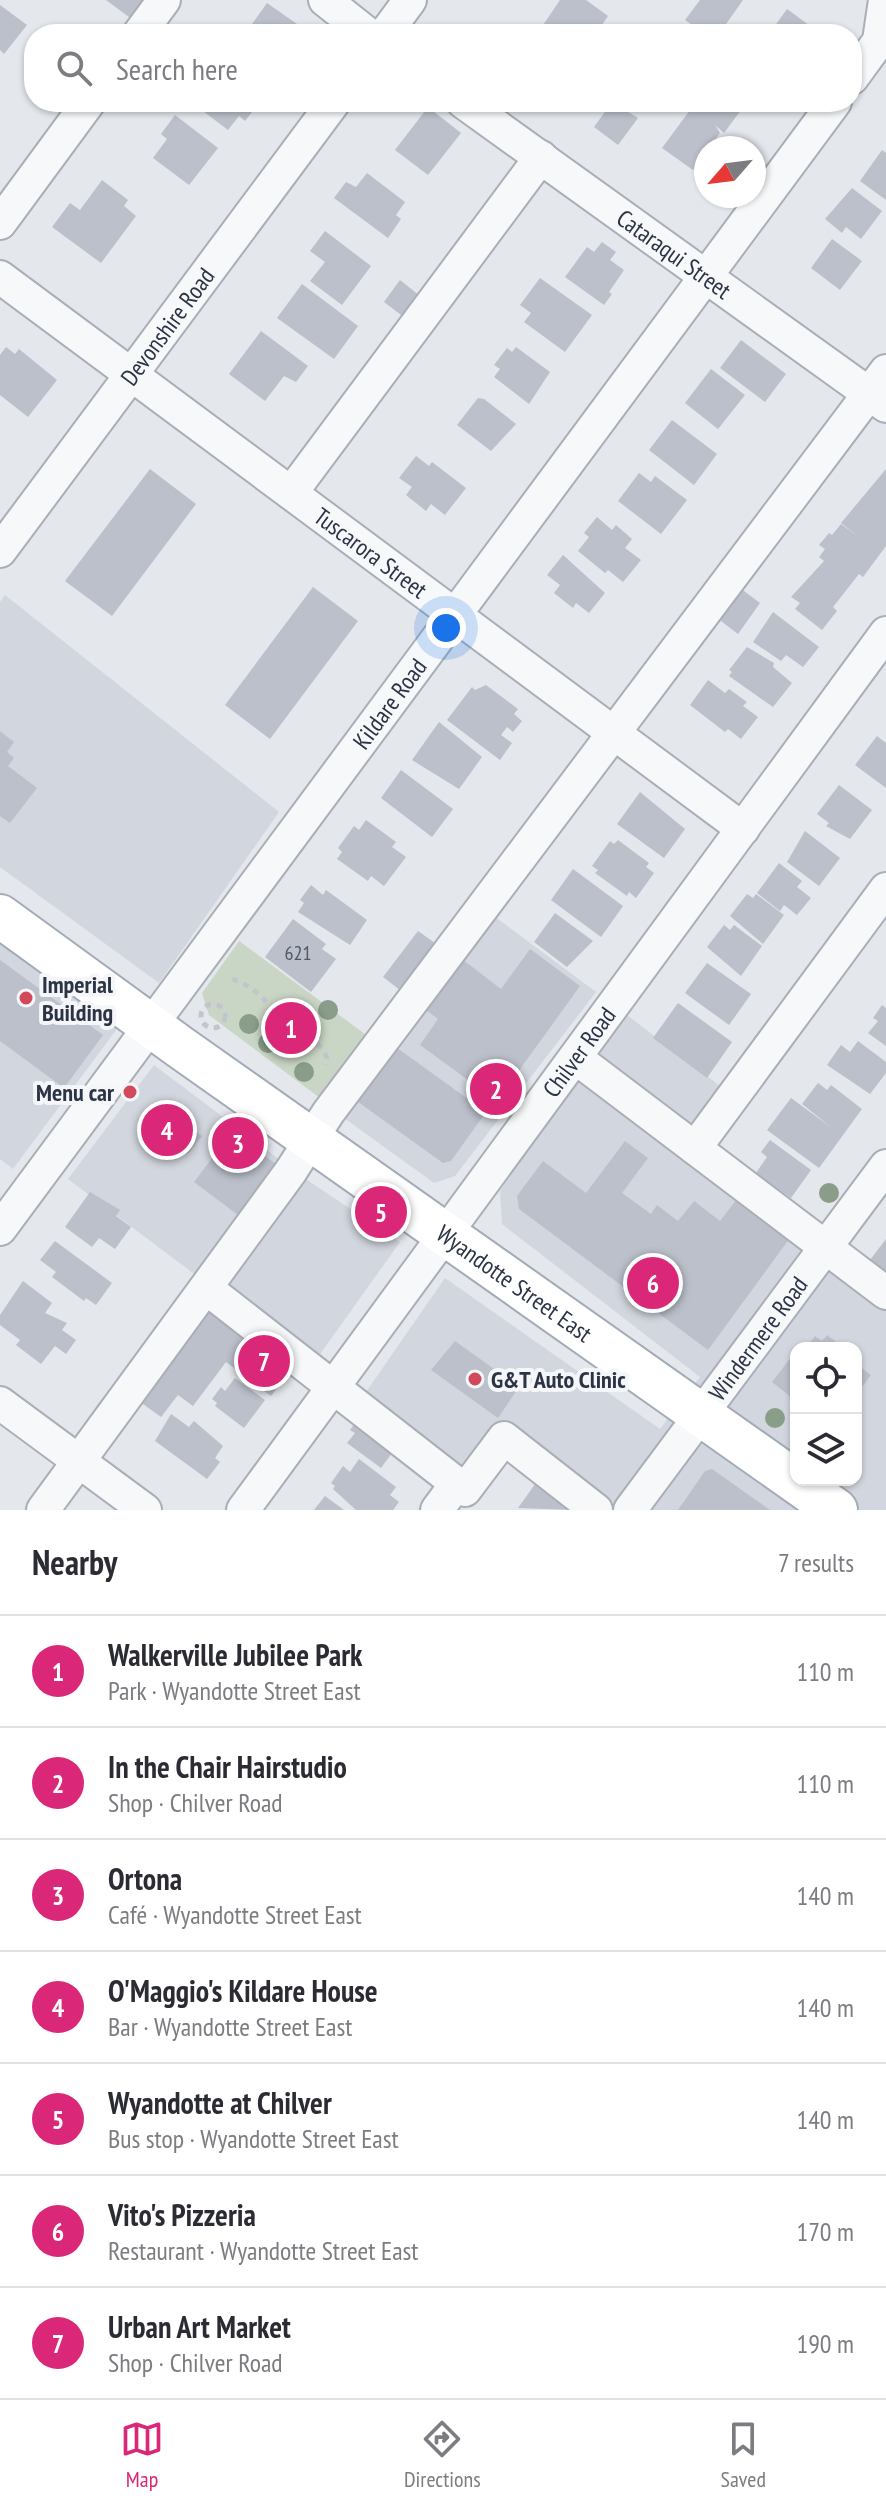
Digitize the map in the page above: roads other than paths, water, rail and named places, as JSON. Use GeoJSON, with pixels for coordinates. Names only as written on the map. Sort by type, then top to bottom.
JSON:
{"type":"FeatureCollection","features":[{"type":"Feature","properties":{"kind":"main road","name":"Wyandotte Street East"},"geometry":{"type":"LineString","coordinates":[[0,916],[836,1510]]}},
{"type":"Feature","properties":{"kind":"street"},"geometry":{"type":"LineString","coordinates":[[146,24],[164,0]]}},
{"type":"Feature","properties":{"kind":"street"},"geometry":{"type":"LineString","coordinates":[[325,0],[355,24]]}},
{"type":"Feature","properties":{"kind":"street"},"geometry":{"type":"LineString","coordinates":[[392,24],[410,0]]}},
{"type":"Feature","properties":{"kind":"street"},"geometry":{"type":"LineString","coordinates":[[862,64],[879,41],[885,0]]}},
{"type":"Feature","properties":{"kind":"street"},"geometry":{"type":"LineString","coordinates":[[0,223],[82,112]]}},
{"type":"Feature","properties":{"kind":"street","name":"Devonshire Road"},"geometry":{"type":"LineString","coordinates":[[0,551],[327,112]]}},
{"type":"Feature","properties":{"kind":"street","name":"Cataraqui Street"},"geometry":{"type":"LineString","coordinates":[[477,112],[708,275],[880,390]]}},
{"type":"Feature","properties":{"kind":"street","name":"Kildare Road"},"geometry":{"type":"LineString","coordinates":[[0,1229],[828,112]]}},
{"type":"Feature","properties":{"kind":"street"},"geometry":{"type":"LineString","coordinates":[[291,493],[541,157]]}},
{"type":"Feature","properties":{"kind":"street","name":"Tuscarora Street"},"geometry":{"type":"LineString","coordinates":[[0,277],[743,829]]}},
{"type":"Feature","properties":{"kind":"street"},"geometry":{"type":"LineString","coordinates":[[43,1510],[206,1288],[328,1113],[613,733],[880,390]]}},
{"type":"Feature","properties":{"kind":"street","name":"Chilver Road"},"geometry":{"type":"LineString","coordinates":[[243,1510],[886,633]]}},
{"type":"Feature","properties":{"kind":"street"},"geometry":{"type":"LineString","coordinates":[[695,1148],[886,889]]}},
{"type":"Feature","properties":{"kind":"street"},"geometry":{"type":"LineString","coordinates":[[576,1058],[886,1293]]}},
{"type":"Feature","properties":{"kind":"street","name":"Windermere Road"},"geometry":{"type":"LineString","coordinates":[[630,1510],[886,1166]]}},
{"type":"Feature","properties":{"kind":"street"},"geometry":{"type":"LineString","coordinates":[[206,1288],[465,1490],[504,1438],[596,1510]]}},
{"type":"Feature","properties":{"kind":"street"},"geometry":{"type":"LineString","coordinates":[[0,1403],[145,1510]]}},
{"type":"Feature","properties":{"kind":"street"},"geometry":{"type":"LineString","coordinates":[[437,1510],[457,1483]]}},
{"type":"Feature","properties":{"kind":"place","name":"Imperial Building"},"geometry":{"type":"Point","coordinates":[26,998]}},
{"type":"Feature","properties":{"kind":"place","name":"Walkerville Jubilee Park"},"geometry":{"type":"Point","coordinates":[291,1028]}},
{"type":"Feature","properties":{"kind":"place","name":"In the Chair Hairstudio"},"geometry":{"type":"Point","coordinates":[496,1089]}},
{"type":"Feature","properties":{"kind":"place","name":"Menu car"},"geometry":{"type":"Point","coordinates":[130,1092]}},
{"type":"Feature","properties":{"kind":"place","name":"O'Maggio's Kildare House"},"geometry":{"type":"Point","coordinates":[167,1130]}},
{"type":"Feature","properties":{"kind":"place","name":"Ortona"},"geometry":{"type":"Point","coordinates":[238,1143]}},
{"type":"Feature","properties":{"kind":"place","name":"Wyandotte at Chilver"},"geometry":{"type":"Point","coordinates":[381,1212]}},
{"type":"Feature","properties":{"kind":"place","name":"Vito's Pizzeria"},"geometry":{"type":"Point","coordinates":[653,1283]}},
{"type":"Feature","properties":{"kind":"place","name":"Urban Art Market"},"geometry":{"type":"Point","coordinates":[264,1361]}},
{"type":"Feature","properties":{"kind":"place","name":"G&T Auto Clinic"},"geometry":{"type":"Point","coordinates":[475,1379]}}]}
